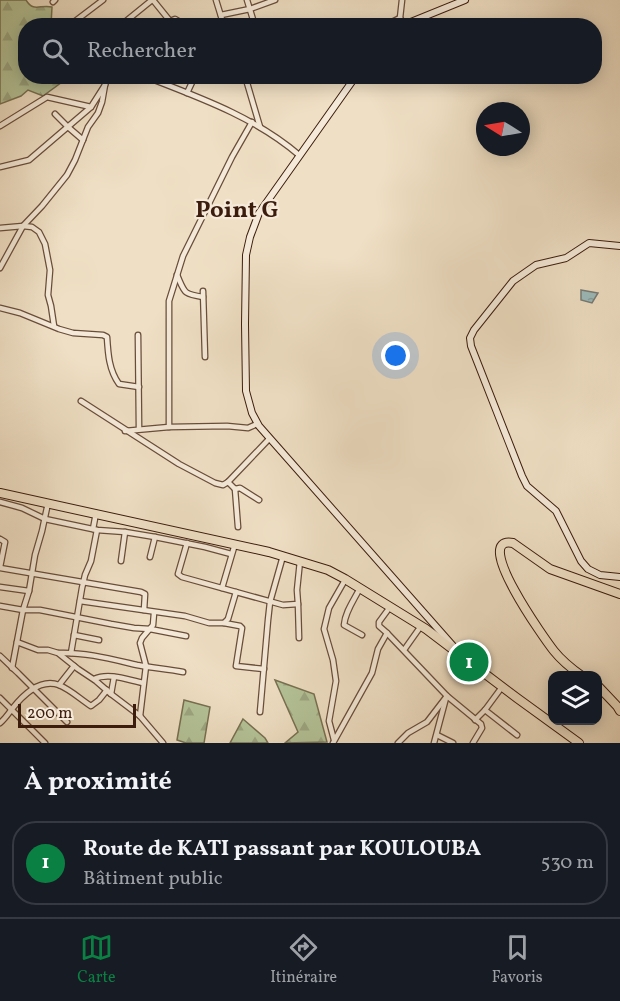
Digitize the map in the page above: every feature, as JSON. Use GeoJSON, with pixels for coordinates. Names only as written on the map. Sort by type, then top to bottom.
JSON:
{"type":"FeatureCollection","features":[{"type":"Feature","properties":{"kind":"highway"},"geometry":{"type":"LineString","coordinates":[[0,493],[235,544],[319,566],[345,579],[423,627],[579,743]]}},
{"type":"Feature","properties":{"kind":"highway"},"geometry":{"type":"LineString","coordinates":[[577,671],[554,651],[532,619],[506,573],[501,558],[501,546],[513,543],[550,569],[620,594]]}},
{"type":"Feature","properties":{"kind":"highway"},"geometry":{"type":"LineString","coordinates":[[602,691],[620,711]]}},
{"type":"Feature","properties":{"kind":"street"},"geometry":{"type":"LineString","coordinates":[[79,18],[103,0]]}},
{"type":"Feature","properties":{"kind":"street"},"geometry":{"type":"LineString","coordinates":[[130,18],[152,0],[167,18]]}},
{"type":"Feature","properties":{"kind":"street"},"geometry":{"type":"LineString","coordinates":[[216,0],[222,18]]}},
{"type":"Feature","properties":{"kind":"street"},"geometry":{"type":"LineString","coordinates":[[247,0],[253,18]]}},
{"type":"Feature","properties":{"kind":"street"},"geometry":{"type":"LineString","coordinates":[[221,15],[250,9],[275,0]]}},
{"type":"Feature","properties":{"kind":"street"},"geometry":{"type":"LineString","coordinates":[[402,0],[402,18]]}},
{"type":"Feature","properties":{"kind":"street"},"geometry":{"type":"LineString","coordinates":[[416,18],[465,0]]}},
{"type":"Feature","properties":{"kind":"street"},"geometry":{"type":"LineString","coordinates":[[164,84],[206,100],[252,122],[283,141],[299,155]]}},
{"type":"Feature","properties":{"kind":"street"},"geometry":{"type":"LineString","coordinates":[[187,93],[191,84]]}},
{"type":"Feature","properties":{"kind":"street"},"geometry":{"type":"LineString","coordinates":[[247,84],[260,127]]}},
{"type":"Feature","properties":{"kind":"street"},"geometry":{"type":"LineString","coordinates":[[350,84],[259,213],[250,237],[246,255],[246,391],[257,424],[459,654]]}},
{"type":"Feature","properties":{"kind":"street"},"geometry":{"type":"LineString","coordinates":[[0,161],[2,167],[29,160],[92,107],[105,85]]}},
{"type":"Feature","properties":{"kind":"street"},"geometry":{"type":"LineString","coordinates":[[0,268],[23,226],[67,175],[88,127],[98,113],[105,85]]}},
{"type":"Feature","properties":{"kind":"street"},"geometry":{"type":"LineString","coordinates":[[0,126],[47,98],[92,107]]}},
{"type":"Feature","properties":{"kind":"street"},"geometry":{"type":"LineString","coordinates":[[55,114],[83,140]]}},
{"type":"Feature","properties":{"kind":"street"},"geometry":{"type":"LineString","coordinates":[[168,427],[169,301],[183,256],[252,122]]}},
{"type":"Feature","properties":{"kind":"street"},"geometry":{"type":"LineString","coordinates":[[0,228],[23,226],[32,227],[39,232],[45,244],[50,270],[48,295],[54,327]]}},
{"type":"Feature","properties":{"kind":"street"},"geometry":{"type":"LineString","coordinates":[[620,246],[589,243],[566,258],[536,265],[513,281],[470,338],[471,346],[527,486],[556,511],[581,561],[588,569],[600,575],[620,577]]}},
{"type":"Feature","properties":{"kind":"street"},"geometry":{"type":"LineString","coordinates":[[177,275],[184,291],[188,294],[203,294],[205,357]]}},
{"type":"Feature","properties":{"kind":"street"},"geometry":{"type":"LineString","coordinates":[[0,308],[20,312],[73,333],[107,337],[113,376],[119,384],[139,387]]}},
{"type":"Feature","properties":{"kind":"street"},"geometry":{"type":"LineString","coordinates":[[138,335],[139,429]]}},
{"type":"Feature","properties":{"kind":"street"},"geometry":{"type":"LineString","coordinates":[[81,401],[179,464],[223,485],[270,439]]}},
{"type":"Feature","properties":{"kind":"street"},"geometry":{"type":"LineString","coordinates":[[125,430],[227,426],[248,428],[257,424]]}},
{"type":"Feature","properties":{"kind":"street"},"geometry":{"type":"LineString","coordinates":[[228,482],[235,489],[238,527]]}},
{"type":"Feature","properties":{"kind":"street"},"geometry":{"type":"LineString","coordinates":[[235,489],[240,488],[259,500]]}},
{"type":"Feature","properties":{"kind":"street"},"geometry":{"type":"LineString","coordinates":[[0,502],[22,508],[45,519],[95,530],[125,532],[187,543],[231,554]]}},
{"type":"Feature","properties":{"kind":"street"},"geometry":{"type":"LineString","coordinates":[[12,668],[29,591],[34,555],[48,503]]}},
{"type":"Feature","properties":{"kind":"street"},"geometry":{"type":"LineString","coordinates":[[71,652],[83,583],[91,561],[96,513]]}},
{"type":"Feature","properties":{"kind":"street"},"geometry":{"type":"LineString","coordinates":[[121,561],[125,532]]}},
{"type":"Feature","properties":{"kind":"street"},"geometry":{"type":"LineString","coordinates":[[150,556],[155,537]]}},
{"type":"Feature","properties":{"kind":"street"},"geometry":{"type":"LineString","coordinates":[[0,539],[4,542],[0,567],[145,594],[144,610]]}},
{"type":"Feature","properties":{"kind":"street"},"geometry":{"type":"LineString","coordinates":[[187,543],[178,574],[182,577],[270,602],[283,605],[298,604]]}},
{"type":"Feature","properties":{"kind":"street"},"geometry":{"type":"LineString","coordinates":[[222,588],[235,544]]}},
{"type":"Feature","properties":{"kind":"street"},"geometry":{"type":"LineString","coordinates":[[260,712],[270,602],[283,556]]}},
{"type":"Feature","properties":{"kind":"street"},"geometry":{"type":"LineString","coordinates":[[299,638],[297,590],[300,561]]}},
{"type":"Feature","properties":{"kind":"street"},"geometry":{"type":"LineString","coordinates":[[334,742],[329,721],[336,681],[324,629],[329,608],[345,579]]}},
{"type":"Feature","properties":{"kind":"street"},"geometry":{"type":"LineString","coordinates":[[0,587],[29,591]]}},
{"type":"Feature","properties":{"kind":"street"},"geometry":{"type":"LineString","coordinates":[[360,588],[343,623],[362,635]]}},
{"type":"Feature","properties":{"kind":"street"},"geometry":{"type":"LineString","coordinates":[[224,623],[228,619],[236,592]]}},
{"type":"Feature","properties":{"kind":"street"},"geometry":{"type":"LineString","coordinates":[[80,601],[185,616],[209,623],[240,626],[242,628],[236,666],[264,669]]}},
{"type":"Feature","properties":{"kind":"street"},"geometry":{"type":"LineString","coordinates":[[0,606],[40,610],[186,636]]}},
{"type":"Feature","properties":{"kind":"street"},"geometry":{"type":"LineString","coordinates":[[391,606],[378,624],[447,696],[481,724],[482,728],[473,743]]}},
{"type":"Feature","properties":{"kind":"street"},"geometry":{"type":"LineString","coordinates":[[404,650],[427,620],[421,609]]}},
{"type":"Feature","properties":{"kind":"street"},"geometry":{"type":"LineString","coordinates":[[140,716],[146,666],[140,642],[153,625],[154,613]]}},
{"type":"Feature","properties":{"kind":"street"},"geometry":{"type":"LineString","coordinates":[[134,628],[142,638]]}},
{"type":"Feature","properties":{"kind":"street"},"geometry":{"type":"LineString","coordinates":[[334,742],[372,673],[378,649],[387,633]]}},
{"type":"Feature","properties":{"kind":"street"},"geometry":{"type":"LineString","coordinates":[[74,635],[99,640]]}},
{"type":"Feature","properties":{"kind":"street"},"geometry":{"type":"LineString","coordinates":[[18,642],[38,650],[71,652],[183,672]]}},
{"type":"Feature","properties":{"kind":"street"},"geometry":{"type":"LineString","coordinates":[[58,653],[140,716],[163,743]]}},
{"type":"Feature","properties":{"kind":"street"},"geometry":{"type":"LineString","coordinates":[[0,656],[67,722]]}},
{"type":"Feature","properties":{"kind":"street"},"geometry":{"type":"LineString","coordinates":[[60,685],[74,666]]}},
{"type":"Feature","properties":{"kind":"street"},"geometry":{"type":"LineString","coordinates":[[93,679],[101,676],[114,677],[144,683]]}},
{"type":"Feature","properties":{"kind":"street"},"geometry":{"type":"LineString","coordinates":[[0,723],[33,687],[46,684],[60,685],[91,706],[109,692],[114,677]]}},
{"type":"Feature","properties":{"kind":"street"},"geometry":{"type":"LineString","coordinates":[[475,720],[502,687]]}},
{"type":"Feature","properties":{"kind":"street"},"geometry":{"type":"LineString","coordinates":[[434,743],[447,696]]}},
{"type":"Feature","properties":{"kind":"street"},"geometry":{"type":"LineString","coordinates":[[398,743],[408,733],[427,722],[447,696]]}},
{"type":"Feature","properties":{"kind":"street"},"geometry":{"type":"LineString","coordinates":[[0,698],[45,743]]}},
{"type":"Feature","properties":{"kind":"street"},"geometry":{"type":"LineString","coordinates":[[485,710],[517,735]]}},
{"type":"Feature","properties":{"kind":"street"},"geometry":{"type":"LineString","coordinates":[[437,735],[453,743]]}},
{"type":"Feature","properties":{"kind":"green space"},"geometry":{"type":"Polygon","coordinates":[[[0,0],[26,0],[35,7],[52,7],[51,18],[18,18],[18,84],[59,84],[43,96],[28,90],[21,96],[0,104],[0,0]]]}},
{"type":"Feature","properties":{"kind":"green space"},"geometry":{"type":"Polygon","coordinates":[[[275,680],[314,694],[327,742],[285,743],[298,732],[275,680]]]}},
{"type":"Feature","properties":{"kind":"green space"},"geometry":{"type":"Polygon","coordinates":[[[184,700],[210,707],[204,743],[186,743],[177,740],[184,700]]]}},
{"type":"Feature","properties":{"kind":"green space"},"geometry":{"type":"Polygon","coordinates":[[[243,719],[265,738],[268,743],[230,743],[243,719]]]}},
{"type":"Feature","properties":{"kind":"water"},"geometry":{"type":"Polygon","coordinates":[[[581,290],[598,293],[592,303],[581,300],[581,290]]]}},
{"type":"Feature","properties":{"kind":"place","name":"Route de KATI passant par KOULOUBA"},"geometry":{"type":"Point","coordinates":[469,662]}},
{"type":"Feature","properties":{"kind":"district","name":"Point G"},"geometry":{"type":"Point","coordinates":[237,209]}}]}
